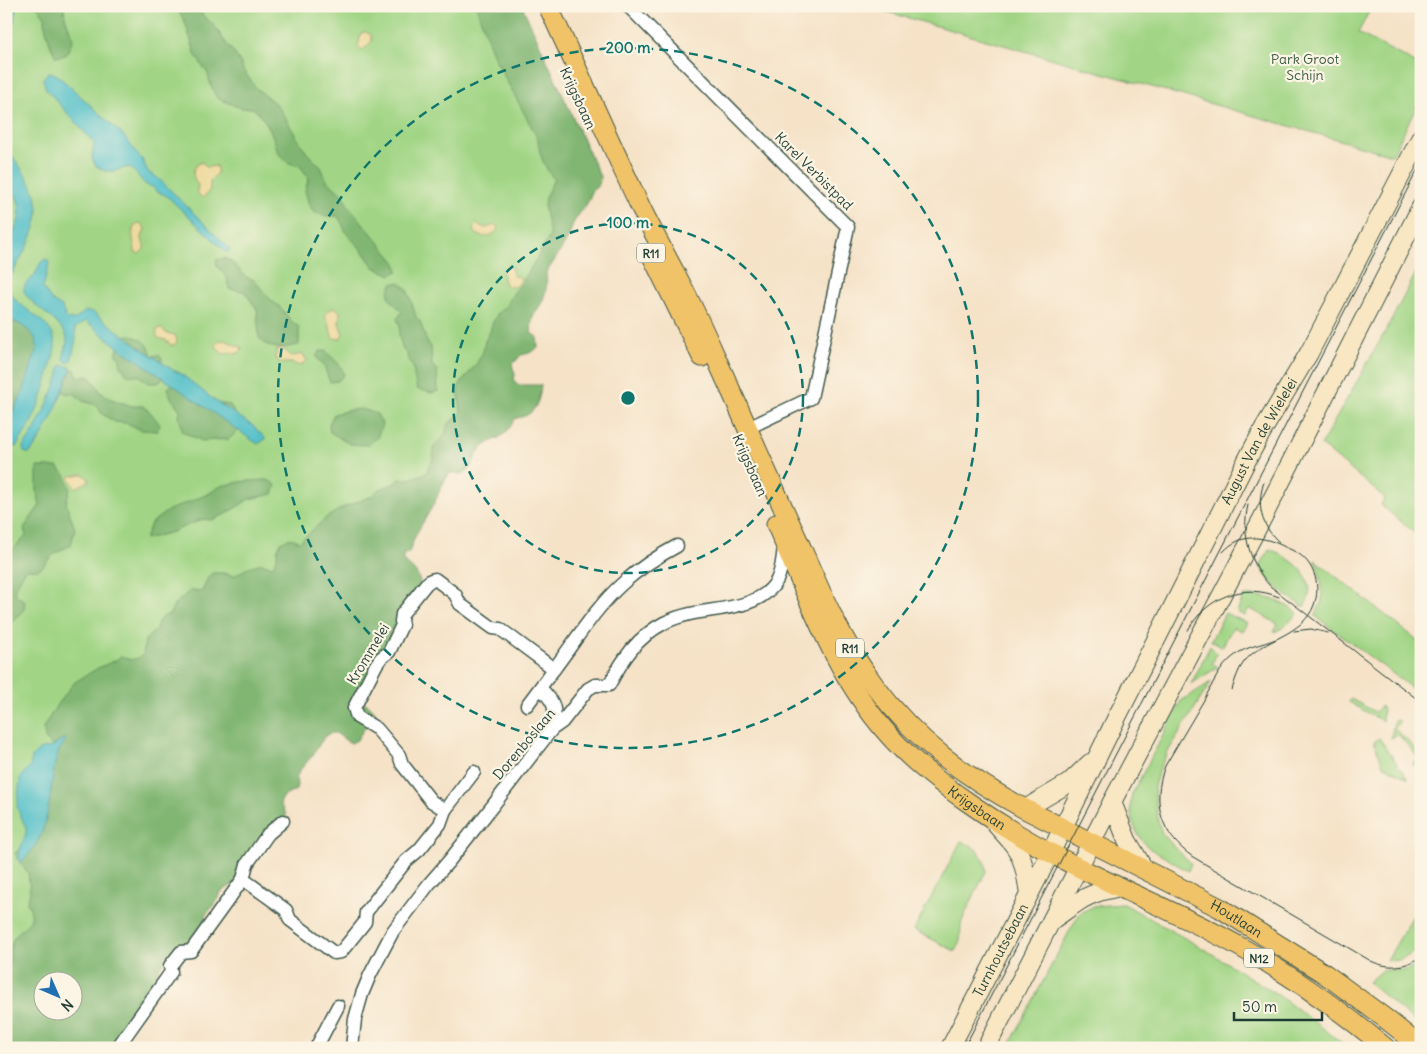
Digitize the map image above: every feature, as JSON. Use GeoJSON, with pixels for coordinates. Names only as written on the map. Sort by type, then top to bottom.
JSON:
{"type":"FeatureCollection","features":[{"type":"Feature","properties":{"kind":"main road","name":"Krijgsbaan"},"geometry":{"type":"LineString","coordinates":[[534,6],[635,221],[702,357],[784,541],[810,586],[840,629],[874,686],[900,717],[928,744],[972,779],[1063,828]]}},
{"type":"Feature","properties":{"kind":"main road","name":"Krijgsbaan"},"geometry":{"type":"LineString","coordinates":[[548,6],[643,212],[684,289],[748,428],[810,586],[822,629],[854,690],[880,726],[911,758],[937,781],[991,818],[1051,852]]}},
{"type":"Feature","properties":{"kind":"main road","name":"August Van de Wielelei"},"geometry":{"type":"LineString","coordinates":[[1102,746],[1249,456],[1309,353],[1421,137]]}},
{"type":"Feature","properties":{"kind":"main road"},"geometry":{"type":"LineString","coordinates":[[986,1048],[1112,802],[1262,519],[1421,207]]}},
{"type":"Feature","properties":{"kind":"main road"},"geometry":{"type":"LineString","coordinates":[[1025,809],[1069,783],[1085,768],[1102,746]]}},
{"type":"Feature","properties":{"kind":"main road","name":"Turnhoutsebaan"},"geometry":{"type":"LineString","coordinates":[[950,1048],[1051,852],[1102,746]]}},
{"type":"Feature","properties":{"kind":"main road"},"geometry":{"type":"LineString","coordinates":[[1112,802],[1127,840],[1144,869]]}},
{"type":"Feature","properties":{"kind":"main road"},"geometry":{"type":"LineString","coordinates":[[991,818],[1016,847],[1027,878],[1029,894]]}},
{"type":"Feature","properties":{"kind":"main road","name":"Houtlaan"},"geometry":{"type":"LineString","coordinates":[[1063,828],[1220,908],[1325,974],[1421,1047]]}},
{"type":"Feature","properties":{"kind":"main road","name":"Houtlaan"},"geometry":{"type":"LineString","coordinates":[[1051,852],[1242,947],[1313,993],[1386,1048]]}},
{"type":"Feature","properties":{"kind":"main road"},"geometry":{"type":"LineString","coordinates":[[1051,920],[1079,901],[1106,890],[1120,887]]}},
{"type":"Feature","properties":{"kind":"street","name":"Karel Verbistpad"},"geometry":{"type":"LineString","coordinates":[[628,6],[848,227],[810,398],[748,428]]}},
{"type":"Feature","properties":{"kind":"street","name":"Dorenboslaan"},"geometry":{"type":"LineString","coordinates":[[352,1048],[355,1019],[362,994],[393,931],[552,729],[562,722],[588,689],[595,685],[609,685],[620,664],[637,642],[663,624],[690,614],[732,607],[748,602],[767,592],[778,579],[784,541]]}},
{"type":"Feature","properties":{"kind":"street"},"geometry":{"type":"LineString","coordinates":[[527,705],[595,614],[622,583],[649,562],[677,546]]}},
{"type":"Feature","properties":{"kind":"street","name":"Krommelei"},"geometry":{"type":"LineString","coordinates":[[445,810],[431,801],[402,764],[399,755],[377,730],[357,717],[354,708],[376,665],[389,652],[402,625],[402,614],[426,584],[435,579],[455,594],[460,604],[493,628],[500,629],[554,669]]}},
{"type":"Feature","properties":{"kind":"street"},"geometry":{"type":"LineString","coordinates":[[540,688],[549,696],[554,704],[555,718],[552,729]]}},
{"type":"Feature","properties":{"kind":"street"},"geometry":{"type":"LineString","coordinates":[[243,879],[286,910],[290,920],[334,953],[341,952],[365,922],[366,912],[406,861],[419,850],[440,824],[445,810],[474,772]]}},
{"type":"Feature","properties":{"kind":"street"},"geometry":{"type":"LineString","coordinates":[[120,1047],[172,972],[170,966],[181,952],[191,952],[243,879],[247,864],[268,834],[283,821]]}},
{"type":"Feature","properties":{"kind":"street"},"geometry":{"type":"LineString","coordinates":[[316,1048],[338,1006]]}},
{"type":"Feature","properties":{"kind":"green space"},"geometry":{"type":"Polygon","coordinates":[[[6,6],[522,6],[600,177],[520,310],[460,455],[409,542],[315,529],[299,543],[280,545],[273,566],[258,567],[234,576],[223,573],[205,583],[42,925],[6,1014],[6,6]]]}},
{"type":"Feature","properties":{"kind":"green space"},"geometry":{"type":"Polygon","coordinates":[[[37,6],[64,6],[65,17],[73,39],[66,55],[56,57],[45,26],[45,17],[37,6]]]}},
{"type":"Feature","properties":{"kind":"green space"},"geometry":{"type":"Polygon","coordinates":[[[176,6],[197,6],[203,16],[213,24],[235,54],[243,70],[256,88],[278,106],[307,153],[321,167],[327,181],[344,196],[347,204],[396,263],[398,271],[391,275],[374,267],[347,234],[338,216],[325,216],[314,212],[309,205],[305,190],[309,178],[300,166],[291,164],[281,156],[268,126],[253,108],[241,108],[217,98],[208,74],[196,56],[185,22],[176,6]]]}},
{"type":"Feature","properties":{"kind":"green space"},"geometry":{"type":"Polygon","coordinates":[[[476,6],[522,6],[600,177],[600,181],[599,185],[591,192],[587,204],[576,218],[570,234],[546,273],[547,282],[544,296],[532,318],[531,333],[537,337],[538,348],[521,355],[512,365],[515,374],[514,381],[519,385],[541,385],[536,406],[527,415],[515,419],[509,429],[482,448],[467,471],[461,474],[453,472],[445,477],[435,502],[416,534],[409,552],[403,555],[403,561],[419,578],[421,598],[419,604],[404,609],[390,634],[391,640],[360,703],[367,704],[373,709],[376,713],[375,720],[363,730],[357,740],[351,743],[336,733],[330,733],[324,737],[300,770],[296,778],[296,790],[283,797],[280,804],[286,814],[286,820],[261,838],[238,881],[221,892],[195,934],[160,966],[157,984],[123,1027],[116,1042],[109,1048],[6,1048],[6,988],[9,981],[7,974],[10,947],[15,936],[27,924],[31,916],[27,902],[30,892],[28,873],[15,853],[25,845],[53,749],[46,740],[43,728],[58,703],[75,682],[121,656],[132,660],[143,655],[145,640],[156,630],[158,621],[170,614],[174,605],[191,590],[201,592],[212,573],[234,576],[249,567],[262,563],[273,566],[281,542],[295,539],[299,542],[327,517],[344,507],[372,496],[378,490],[400,479],[410,479],[427,473],[428,467],[433,460],[434,446],[445,435],[450,422],[461,413],[458,387],[477,363],[483,352],[485,341],[498,313],[504,308],[522,283],[550,236],[544,206],[545,198],[554,179],[547,170],[543,160],[538,139],[494,57],[476,6]]]}},
{"type":"Feature","properties":{"kind":"green space","name":"Park Groot Schijn"},"geometry":{"type":"Polygon","coordinates":[[[866,6],[1372,6],[1358,33],[1421,66],[1421,98],[1392,155],[866,6]]]}},
{"type":"Feature","properties":{"kind":"green space"},"geometry":{"type":"Polygon","coordinates":[[[225,258],[233,263],[246,277],[254,280],[291,321],[299,327],[299,345],[277,348],[268,345],[259,338],[257,309],[244,291],[229,289],[227,278],[217,266],[216,260],[225,258]]]}},
{"type":"Feature","properties":{"kind":"green space"},"geometry":{"type":"Polygon","coordinates":[[[1421,263],[1421,538],[1381,505],[1385,498],[1321,445],[1390,323],[1421,263]]]}},
{"type":"Feature","properties":{"kind":"green space"},"geometry":{"type":"Polygon","coordinates":[[[399,282],[407,289],[416,317],[420,321],[426,340],[431,347],[432,365],[437,370],[438,391],[432,393],[417,389],[413,367],[408,360],[407,353],[403,350],[399,336],[400,325],[397,319],[402,312],[389,297],[392,284],[399,282]]]}},
{"type":"Feature","properties":{"kind":"green space"},"geometry":{"type":"Polygon","coordinates":[[[21,321],[42,341],[23,404],[6,412],[6,325],[21,321]]]}},
{"type":"Feature","properties":{"kind":"green space"},"geometry":{"type":"Polygon","coordinates":[[[128,335],[144,341],[149,347],[152,356],[159,355],[162,358],[161,367],[167,371],[160,382],[149,383],[140,376],[128,375],[121,367],[120,359],[116,355],[119,344],[118,339],[128,335]]]}},
{"type":"Feature","properties":{"kind":"green space"},"geometry":{"type":"Polygon","coordinates":[[[320,351],[326,351],[341,368],[344,375],[338,381],[330,382],[323,364],[317,358],[317,354],[320,351]]]}},
{"type":"Feature","properties":{"kind":"green space"},"geometry":{"type":"Polygon","coordinates":[[[67,368],[75,370],[78,377],[89,376],[101,393],[111,399],[132,406],[143,406],[160,425],[157,431],[141,430],[127,423],[115,422],[102,414],[97,405],[82,401],[75,394],[65,393],[59,387],[67,368]]]}},
{"type":"Feature","properties":{"kind":"green space"},"geometry":{"type":"Polygon","coordinates":[[[176,382],[208,402],[230,405],[242,427],[229,439],[202,441],[183,432],[179,417],[180,410],[171,398],[168,388],[176,382]]]}},
{"type":"Feature","properties":{"kind":"green space"},"geometry":{"type":"Polygon","coordinates":[[[362,409],[377,414],[382,424],[377,438],[367,445],[350,444],[330,432],[329,424],[334,414],[362,409]]]}},
{"type":"Feature","properties":{"kind":"green space"},"geometry":{"type":"Polygon","coordinates":[[[37,467],[58,467],[65,475],[70,488],[66,503],[75,529],[71,545],[53,555],[42,567],[26,569],[14,590],[17,596],[25,601],[24,609],[6,630],[6,556],[26,536],[24,528],[40,505],[37,490],[37,467]]]}},
{"type":"Feature","properties":{"kind":"green space"},"geometry":{"type":"Polygon","coordinates":[[[268,480],[276,485],[273,494],[249,499],[226,514],[212,520],[203,519],[172,532],[145,539],[151,523],[169,510],[208,494],[221,486],[245,481],[268,480]]]}},
{"type":"Feature","properties":{"kind":"green space"},"geometry":{"type":"Polygon","coordinates":[[[1270,549],[1292,561],[1304,573],[1308,580],[1309,597],[1304,607],[1279,590],[1264,573],[1260,566],[1270,549]]]}},
{"type":"Feature","properties":{"kind":"green space"},"geometry":{"type":"Polygon","coordinates":[[[1315,560],[1421,643],[1421,696],[1315,616],[1322,601],[1321,580],[1315,560]]]}},
{"type":"Feature","properties":{"kind":"green space"},"geometry":{"type":"Polygon","coordinates":[[[1244,596],[1259,596],[1272,599],[1298,613],[1284,627],[1274,632],[1278,624],[1249,608],[1245,616],[1237,612],[1244,596]]]}},
{"type":"Feature","properties":{"kind":"green space"},"geometry":{"type":"Polygon","coordinates":[[[1225,613],[1247,623],[1242,631],[1233,627],[1222,647],[1211,641],[1225,613]]]}},
{"type":"Feature","properties":{"kind":"green space"},"geometry":{"type":"Polygon","coordinates":[[[1210,646],[1217,653],[1212,664],[1218,667],[1191,684],[1210,646]]]}},
{"type":"Feature","properties":{"kind":"green space"},"geometry":{"type":"Polygon","coordinates":[[[1211,682],[1169,750],[1159,769],[1154,787],[1158,821],[1162,833],[1191,863],[1188,871],[1149,848],[1136,830],[1130,809],[1132,794],[1181,701],[1211,682]]]}},
{"type":"Feature","properties":{"kind":"green space"},"geometry":{"type":"Polygon","coordinates":[[[1351,699],[1375,712],[1381,706],[1383,710],[1382,721],[1349,702],[1351,699]]]}},
{"type":"Feature","properties":{"kind":"green space"},"geometry":{"type":"Polygon","coordinates":[[[1400,721],[1394,728],[1416,750],[1419,756],[1421,768],[1412,764],[1419,759],[1398,734],[1391,738],[1394,722],[1400,721]]]}},
{"type":"Feature","properties":{"kind":"green space"},"geometry":{"type":"Polygon","coordinates":[[[1379,738],[1408,779],[1383,765],[1374,742],[1379,738]]]}},
{"type":"Feature","properties":{"kind":"green space"},"geometry":{"type":"Polygon","coordinates":[[[961,841],[971,846],[981,855],[986,871],[961,924],[960,941],[955,951],[914,930],[961,841]]]}},
{"type":"Feature","properties":{"kind":"green space"},"geometry":{"type":"Polygon","coordinates":[[[1421,902],[1421,946],[1405,958],[1392,961],[1387,960],[1421,902]]]}},
{"type":"Feature","properties":{"kind":"green space"},"geometry":{"type":"Polygon","coordinates":[[[1124,904],[1206,950],[1278,995],[1349,1048],[1008,1048],[1080,913],[1094,906],[1124,904]]]}},
{"type":"Feature","properties":{"kind":"green space"},"geometry":{"type":"Polygon","coordinates":[[[1421,962],[1421,1027],[1368,982],[1382,970],[1406,970],[1421,962]]]}},
{"type":"Feature","properties":{"kind":"sand"},"geometry":{"type":"Polygon","coordinates":[[[363,32],[371,35],[372,41],[363,50],[358,47],[363,32]]]}},
{"type":"Feature","properties":{"kind":"sand"},"geometry":{"type":"Polygon","coordinates":[[[202,162],[206,167],[216,166],[217,171],[210,181],[209,191],[202,198],[197,193],[198,185],[194,179],[193,172],[195,166],[202,162]]]}},
{"type":"Feature","properties":{"kind":"sand"},"geometry":{"type":"Polygon","coordinates":[[[138,223],[142,224],[145,229],[142,237],[144,248],[138,254],[135,252],[133,229],[138,223]]]}},
{"type":"Feature","properties":{"kind":"sand"},"geometry":{"type":"Polygon","coordinates":[[[477,224],[485,228],[495,225],[498,227],[494,233],[482,236],[473,231],[477,224]]]}},
{"type":"Feature","properties":{"kind":"sand"},"geometry":{"type":"Polygon","coordinates":[[[507,265],[511,267],[514,277],[518,276],[521,278],[516,286],[506,286],[503,279],[503,270],[507,265]]]}},
{"type":"Feature","properties":{"kind":"sand"},"geometry":{"type":"Polygon","coordinates":[[[333,308],[340,312],[339,323],[343,334],[340,339],[333,338],[329,323],[325,317],[327,312],[333,308]]]}},
{"type":"Feature","properties":{"kind":"sand"},"geometry":{"type":"Polygon","coordinates":[[[161,328],[166,333],[175,335],[177,340],[174,345],[170,345],[166,340],[158,338],[157,331],[161,328]]]}},
{"type":"Feature","properties":{"kind":"sand"},"geometry":{"type":"Polygon","coordinates":[[[223,340],[240,346],[242,350],[236,354],[223,354],[216,344],[223,340]]]}},
{"type":"Feature","properties":{"kind":"sand"},"geometry":{"type":"Polygon","coordinates":[[[280,348],[293,356],[303,354],[307,361],[300,366],[292,363],[281,363],[275,357],[277,350],[280,348]]]}},
{"type":"Feature","properties":{"kind":"sand"},"geometry":{"type":"Polygon","coordinates":[[[83,474],[89,479],[88,482],[76,488],[69,479],[70,476],[83,474]]]}},
{"type":"Feature","properties":{"kind":"water"},"geometry":{"type":"Polygon","coordinates":[[[6,6],[17,6],[6,78],[6,6]]]}},
{"type":"Feature","properties":{"kind":"water"},"geometry":{"type":"Polygon","coordinates":[[[48,72],[56,74],[124,136],[142,159],[148,172],[159,179],[230,249],[227,253],[167,196],[146,185],[130,167],[104,171],[95,165],[92,158],[94,143],[46,89],[43,79],[48,72]]]}},
{"type":"Feature","properties":{"kind":"water"},"geometry":{"type":"Polygon","coordinates":[[[6,147],[31,184],[38,209],[32,236],[9,280],[8,288],[18,302],[50,330],[55,345],[40,402],[31,423],[16,447],[6,443],[6,426],[23,392],[37,348],[31,333],[22,325],[6,317],[6,250],[19,220],[20,207],[6,177],[6,147]]]}},
{"type":"Feature","properties":{"kind":"water"},"geometry":{"type":"Polygon","coordinates":[[[45,259],[49,264],[43,288],[52,301],[62,307],[66,319],[74,320],[86,311],[93,312],[253,426],[265,438],[264,440],[258,444],[249,438],[124,352],[86,321],[75,328],[76,339],[71,361],[68,363],[63,359],[67,342],[65,334],[24,291],[25,285],[35,275],[40,263],[45,259]]]}},
{"type":"Feature","properties":{"kind":"water"},"geometry":{"type":"Polygon","coordinates":[[[61,365],[71,367],[71,370],[54,413],[37,444],[30,453],[26,453],[23,447],[34,431],[47,405],[57,381],[61,365]]]}},
{"type":"Feature","properties":{"kind":"water"},"geometry":{"type":"Polygon","coordinates":[[[66,739],[58,753],[44,825],[32,851],[21,862],[19,861],[19,852],[26,828],[17,808],[20,779],[30,767],[32,757],[39,750],[52,747],[66,739]]]}},
{"type":"Feature","properties":{"kind":"tram line"},"geometry":{"type":"LineString","coordinates":[[964,1048],[1421,163]]}},
{"type":"Feature","properties":{"kind":"tram line"},"geometry":{"type":"LineString","coordinates":[[1264,482],[1260,507],[1264,522],[1279,542]]}},
{"type":"Feature","properties":{"kind":"tram line"},"geometry":{"type":"LineString","coordinates":[[1248,505],[1246,527],[1249,548],[1257,568],[1270,586],[1421,702]]}},
{"type":"Feature","properties":{"kind":"tram line"},"geometry":{"type":"LineString","coordinates":[[1223,552],[1237,541],[1253,538],[1269,540],[1294,551],[1305,559],[1313,570],[1317,584],[1316,598],[1309,615],[1301,624],[1252,654],[1240,668],[1232,690]]}},
{"type":"Feature","properties":{"kind":"tram line"},"geometry":{"type":"LineString","coordinates":[[1188,630],[1205,609],[1227,596],[1239,592],[1252,591],[1279,597]]}},
{"type":"Feature","properties":{"kind":"tram line"},"geometry":{"type":"LineString","coordinates":[[1294,631],[1311,629],[1328,633]]}},
{"type":"Feature","properties":{"kind":"tram line"},"geometry":{"type":"LineString","coordinates":[[1276,639],[1239,653],[1229,660],[1217,676],[1165,766],[1161,780],[1159,805],[1166,828],[1173,839],[1193,857],[1371,961],[1377,964],[1397,966],[1409,963],[1421,956]]}}]}
